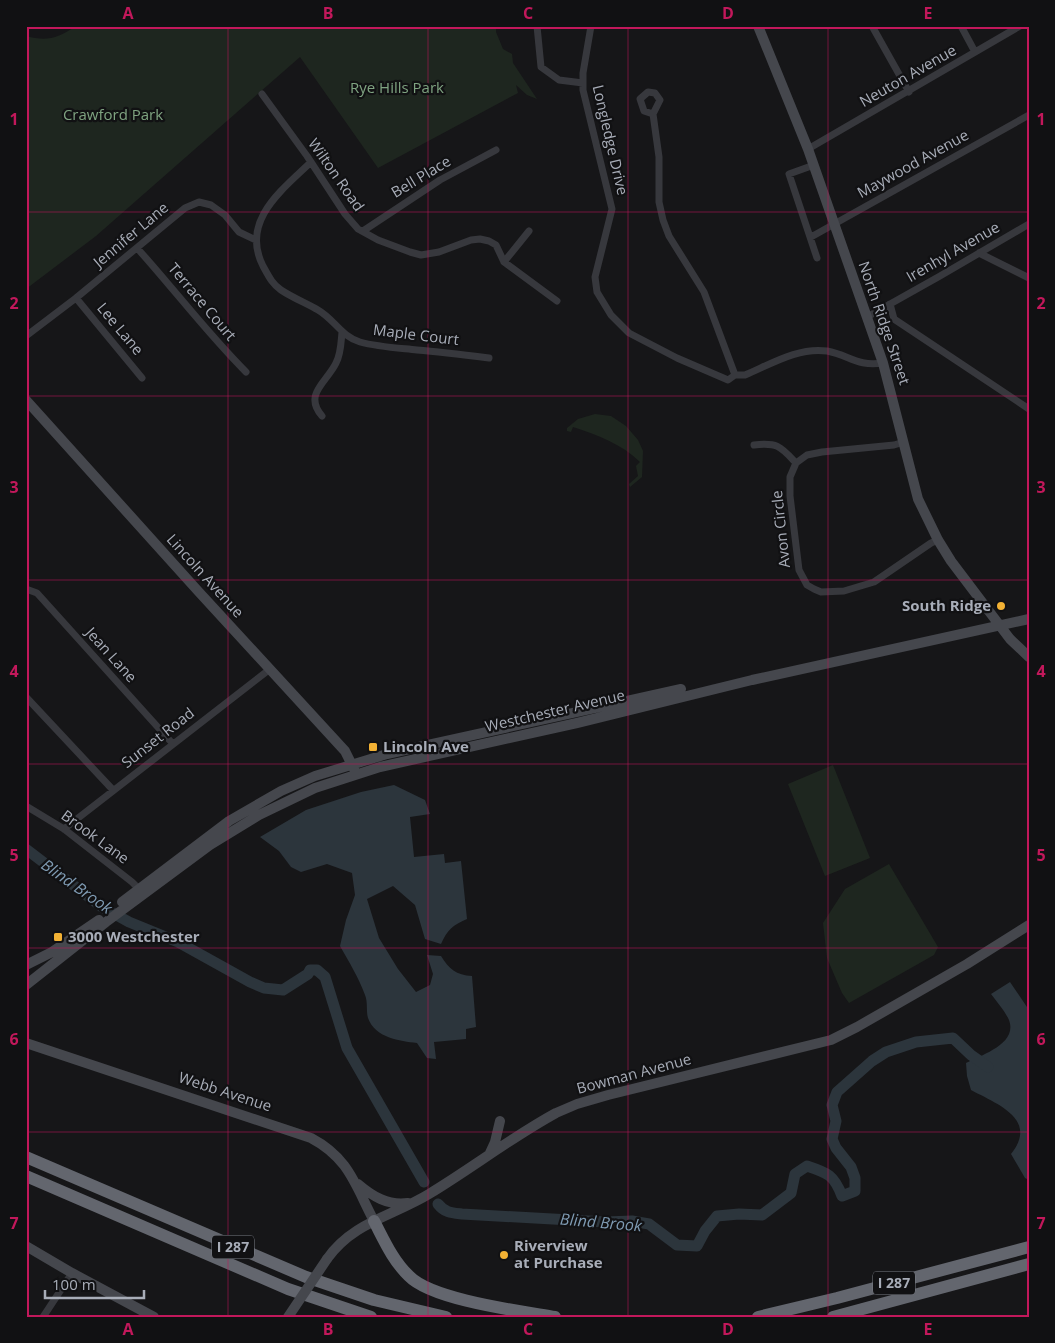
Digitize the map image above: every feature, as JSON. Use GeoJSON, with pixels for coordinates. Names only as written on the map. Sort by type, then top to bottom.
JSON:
{"type":"FeatureCollection","features":[{"type":"Feature","properties":{"kind":"highway","name":"I 287"},"geometry":{"type":"LineString","coordinates":[[26,1157],[306,1277],[386,1303],[446,1317]]}},
{"type":"Feature","properties":{"kind":"highway","name":"I 287"},"geometry":{"type":"LineString","coordinates":[[26,1176],[288,1288],[371,1317]]}},
{"type":"Feature","properties":{"kind":"highway"},"geometry":{"type":"LineString","coordinates":[[374,1221],[398,1264],[409,1277],[421,1286],[433,1291],[482,1303],[555,1317]]}},
{"type":"Feature","properties":{"kind":"highway","name":"I 287"},"geometry":{"type":"LineString","coordinates":[[758,1317],[1029,1247]]}},
{"type":"Feature","properties":{"kind":"highway","name":"I 287"},"geometry":{"type":"LineString","coordinates":[[834,1317],[1029,1264]]}},
{"type":"Feature","properties":{"kind":"main road","name":"North Ridge Street"},"geometry":{"type":"LineString","coordinates":[[758,26],[814,165],[883,363],[918,499],[938,540],[951,561],[1010,639],[1029,657]]}},
{"type":"Feature","properties":{"kind":"main road","name":"Lincoln Avenue"},"geometry":{"type":"LineString","coordinates":[[26,400],[345,751],[357,774]]}},
{"type":"Feature","properties":{"kind":"main road","name":"Westchester Avenue"},"geometry":{"type":"LineString","coordinates":[[142,891],[242,824],[303,793],[357,774],[997,622],[1029,612]]}},
{"type":"Feature","properties":{"kind":"main road","name":"Westchester Avenue"},"geometry":{"type":"LineString","coordinates":[[26,985],[209,834],[249,808],[292,786],[351,764],[387,754],[997,622],[1029,619]]}},
{"type":"Feature","properties":{"kind":"main road","name":"Westchester Avenue"},"geometry":{"type":"LineString","coordinates":[[26,966],[103,921]]}},
{"type":"Feature","properties":{"kind":"main road","name":"Bowman Avenue"},"geometry":{"type":"LineString","coordinates":[[288,1317],[327,1260],[347,1237],[374,1221],[427,1196],[541,1122],[577,1104],[830,1040],[857,1028],[1029,925]]}},
{"type":"Feature","properties":{"kind":"main road","name":"Webb Avenue"},"geometry":{"type":"LineString","coordinates":[[26,1042],[302,1134],[330,1149],[344,1165],[355,1182],[374,1221]]}},
{"type":"Feature","properties":{"kind":"main road"},"geometry":{"type":"LineString","coordinates":[[488,1156],[495,1142],[500,1121]]}},
{"type":"Feature","properties":{"kind":"main road"},"geometry":{"type":"LineString","coordinates":[[355,1182],[378,1199],[400,1204],[413,1202]]}},
{"type":"Feature","properties":{"kind":"main road"},"geometry":{"type":"LineString","coordinates":[[26,1246],[154,1317]]}},
{"type":"Feature","properties":{"kind":"street"},"geometry":{"type":"LineString","coordinates":[[537,26],[541,67],[558,80],[583,83]]}},
{"type":"Feature","properties":{"kind":"street","name":"Longledge Drive"},"geometry":{"type":"LineString","coordinates":[[591,26],[582,73],[585,102],[612,209],[595,277],[597,292],[611,315],[629,333],[720,378],[728,380],[735,375],[745,375],[802,351],[829,352],[862,364],[883,363]]}},
{"type":"Feature","properties":{"kind":"street"},"geometry":{"type":"LineString","coordinates":[[872,26],[909,92]]}},
{"type":"Feature","properties":{"kind":"street"},"geometry":{"type":"LineString","coordinates":[[961,26],[976,52]]}},
{"type":"Feature","properties":{"kind":"street","name":"Neuton Avenue"},"geometry":{"type":"LineString","coordinates":[[808,149],[1020,26]]}},
{"type":"Feature","properties":{"kind":"street","name":"Wilton Road"},"geometry":{"type":"LineString","coordinates":[[262,94],[311,162],[345,214],[358,229],[378,240],[421,255],[439,252],[471,240],[480,239],[496,245],[504,262],[557,301]]}},
{"type":"Feature","properties":{"kind":"street"},"geometry":{"type":"LineString","coordinates":[[653,114],[659,157],[659,202],[663,220],[680,256],[704,292],[735,375]]}},
{"type":"Feature","properties":{"kind":"street","name":"Maywood Avenue"},"geometry":{"type":"LineString","coordinates":[[811,237],[1029,115]]}},
{"type":"Feature","properties":{"kind":"street","name":"Bell Place"},"geometry":{"type":"LineString","coordinates":[[363,231],[440,180],[496,150]]}},
{"type":"Feature","properties":{"kind":"street"},"geometry":{"type":"LineString","coordinates":[[311,162],[264,211],[256,240],[256,250],[268,276],[274,284],[281,290],[329,316],[342,332],[340,353],[336,364],[315,394],[314,402],[322,416]]}},
{"type":"Feature","properties":{"kind":"street"},"geometry":{"type":"LineString","coordinates":[[814,165],[789,174],[817,258]]}},
{"type":"Feature","properties":{"kind":"street","name":"Jennifer Lane"},"geometry":{"type":"LineString","coordinates":[[26,336],[76,298],[185,208],[199,202],[211,205],[225,215],[239,232],[256,240]]}},
{"type":"Feature","properties":{"kind":"street","name":"Irenhyl Avenue"},"geometry":{"type":"LineString","coordinates":[[867,317],[1029,224]]}},
{"type":"Feature","properties":{"kind":"street"},"geometry":{"type":"LineString","coordinates":[[504,262],[529,231]]}},
{"type":"Feature","properties":{"kind":"street","name":"Terrace Court"},"geometry":{"type":"LineString","coordinates":[[137,248],[221,347],[246,372]]}},
{"type":"Feature","properties":{"kind":"street"},"geometry":{"type":"LineString","coordinates":[[978,254],[1029,278]]}},
{"type":"Feature","properties":{"kind":"street","name":"Lee Lane"},"geometry":{"type":"LineString","coordinates":[[76,298],[142,378]]}},
{"type":"Feature","properties":{"kind":"street"},"geometry":{"type":"LineString","coordinates":[[890,304],[894,318],[1029,409]]}},
{"type":"Feature","properties":{"kind":"street","name":"Maple Court"},"geometry":{"type":"LineString","coordinates":[[342,332],[358,341],[380,346],[489,358]]}},
{"type":"Feature","properties":{"kind":"street"},"geometry":{"type":"LineString","coordinates":[[754,445],[775,444],[785,451],[796,463],[807,455],[822,452],[894,445],[904,442]]}},
{"type":"Feature","properties":{"kind":"street","name":"Avon Circle"},"geometry":{"type":"LineString","coordinates":[[796,463],[790,477],[790,496],[797,560],[802,577],[807,585],[814,589],[821,592],[830,592],[862,587],[874,582],[938,540]]}},
{"type":"Feature","properties":{"kind":"street","name":"Jean Lane"},"geometry":{"type":"LineString","coordinates":[[26,589],[36,592],[173,744]]}},
{"type":"Feature","properties":{"kind":"street","name":"Sunset Road"},"geometry":{"type":"LineString","coordinates":[[64,829],[270,669]]}},
{"type":"Feature","properties":{"kind":"street"},"geometry":{"type":"LineString","coordinates":[[26,697],[113,790]]}},
{"type":"Feature","properties":{"kind":"street","name":"Brook Lane"},"geometry":{"type":"LineString","coordinates":[[26,806],[64,829],[142,891]]}},
{"type":"Feature","properties":{"kind":"street"},"geometry":{"type":"LineString","coordinates":[[43,1317],[72,1273]]}},
{"type":"Feature","properties":{"kind":"green space","name":"Crawford Park"},"geometry":{"type":"Polygon","coordinates":[[[76,26],[496,26],[496,32],[503,49],[512,54],[513,63],[537,99],[527,95],[516,85],[518,93],[378,168],[300,57],[96,236],[26,289],[26,36],[40,39],[52,38],[76,26]]]}},
{"type":"Feature","properties":{"kind":"green space"},"geometry":{"type":"Polygon","coordinates":[[[595,414],[611,416],[626,426],[638,440],[643,451],[642,477],[630,487],[629,484],[638,476],[636,466],[640,462],[617,445],[591,433],[573,427],[571,432],[567,431],[567,428],[578,419],[595,414]]]}},
{"type":"Feature","properties":{"kind":"green space"},"geometry":{"type":"Polygon","coordinates":[[[833,765],[870,858],[825,876],[788,784],[833,765]]]}},
{"type":"Feature","properties":{"kind":"green space"},"geometry":{"type":"Polygon","coordinates":[[[889,864],[938,947],[934,955],[849,1003],[842,993],[827,958],[823,923],[845,889],[889,864]]]}},
{"type":"Feature","properties":{"kind":"shaded area"},"geometry":{"type":"Polygon","coordinates":[[[394,785],[425,800],[430,814],[410,817],[414,857],[444,854],[445,863],[461,861],[467,919],[451,928],[441,944],[425,939],[415,905],[393,886],[367,899],[379,938],[398,969],[416,992],[430,985],[433,974],[427,955],[441,956],[454,971],[472,976],[476,1027],[466,1029],[466,1039],[434,1042],[436,1059],[427,1058],[417,1043],[389,1037],[371,1025],[363,989],[340,946],[346,920],[355,895],[352,873],[327,864],[301,872],[291,867],[279,851],[260,837],[306,810],[361,792],[394,785]]]}},
{"type":"Feature","properties":{"kind":"shaded area"},"geometry":{"type":"Polygon","coordinates":[[[1010,982],[1029,1010],[1029,1180],[1025,1178],[1011,1154],[1018,1142],[1020,1131],[1018,1122],[1002,1107],[971,1090],[967,1076],[966,1063],[996,1048],[1008,1036],[1009,1020],[991,994],[1010,982]]]}},
{"type":"Feature","properties":{"kind":"waterway","name":"Blind Brook"},"geometry":{"type":"LineString","coordinates":[[26,849],[102,907],[129,922],[178,942],[264,988],[283,990],[308,974],[310,970],[317,970],[325,977],[347,1048],[424,1182]]}},
{"type":"Feature","properties":{"kind":"waterway","name":"Blind Brook"},"geometry":{"type":"LineString","coordinates":[[438,1204],[446,1211],[462,1214],[606,1222],[632,1221],[649,1224],[677,1245],[697,1246],[705,1231],[717,1216],[739,1214],[762,1215],[791,1193],[795,1174],[807,1166],[833,1179],[842,1196],[855,1191],[855,1178],[851,1167],[836,1148],[832,1139],[836,1121],[832,1105],[837,1092],[872,1061],[886,1052],[916,1042],[953,1038],[971,1055],[988,1067]]}},
{"type":"Feature","properties":{"kind":"place","name":"South Ridge"},"geometry":{"type":"Point","coordinates":[1001,606]}},
{"type":"Feature","properties":{"kind":"place","name":"Lincoln Ave"},"geometry":{"type":"Point","coordinates":[373,747]}},
{"type":"Feature","properties":{"kind":"place","name":"3000 Westchester"},"geometry":{"type":"Point","coordinates":[58,937]}},
{"type":"Feature","properties":{"kind":"place","name":"Riverview at Purchase"},"geometry":{"type":"Point","coordinates":[504,1255]}},
{"type":"Feature","properties":{"kind":"park label","name":"Rye Hills Park"},"geometry":{"type":"Point","coordinates":[397,88]}}]}
